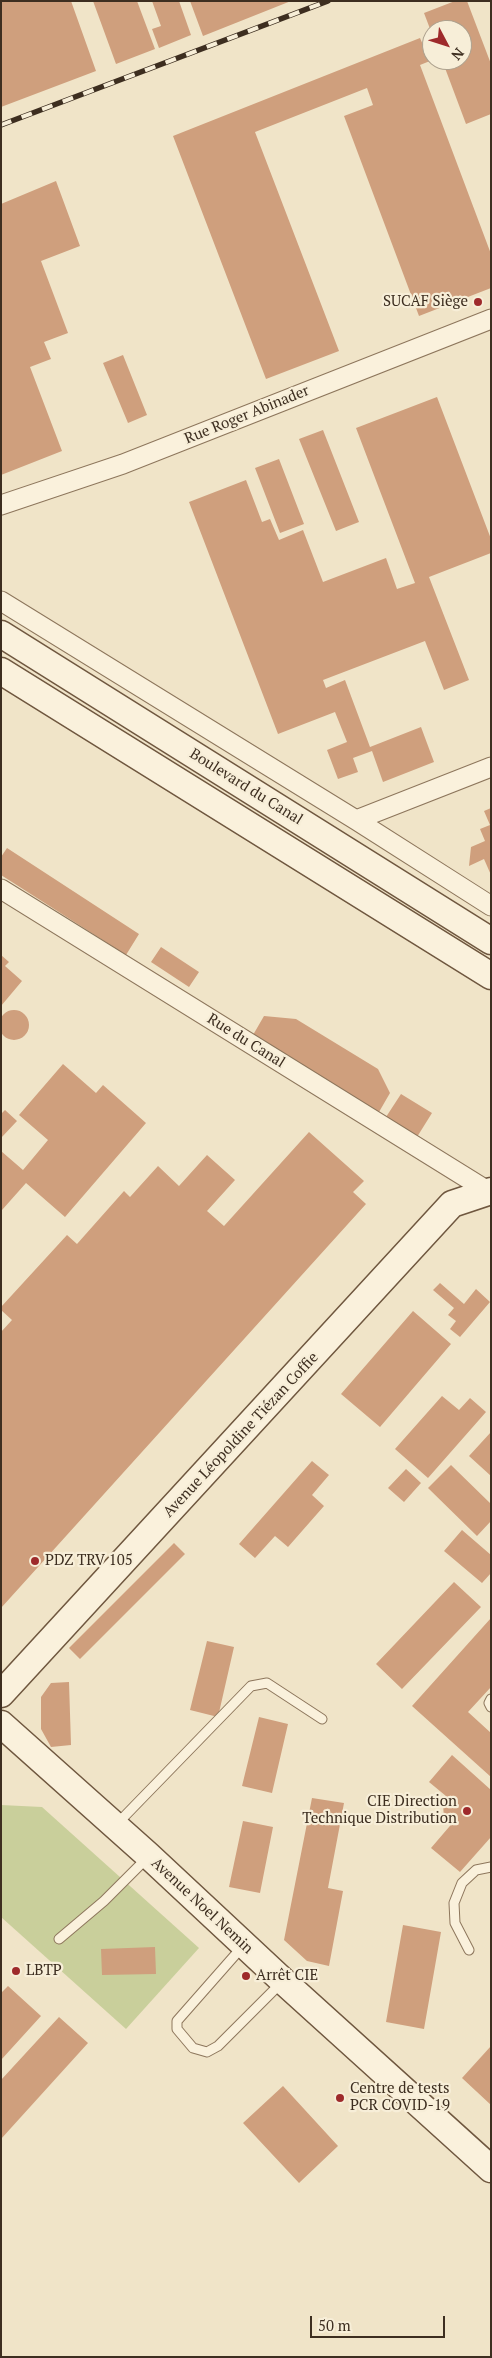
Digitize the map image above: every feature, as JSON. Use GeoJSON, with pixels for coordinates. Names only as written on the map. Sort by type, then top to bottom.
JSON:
{"type":"FeatureCollection","features":[{"type":"Feature","properties":{"kind":"street","name":"Rue Roger Abinader"},"geometry":{"type":"LineString","coordinates":[[1,505],[123,464],[491,319]]}},
{"type":"Feature","properties":{"kind":"street","name":"Boulevard du Canal"},"geometry":{"type":"LineString","coordinates":[[1,601],[356,820],[491,906]]}},
{"type":"Feature","properties":{"kind":"street","name":"Boulevard du Canal"},"geometry":{"type":"LineString","coordinates":[[1,634],[491,941]]}},
{"type":"Feature","properties":{"kind":"street","name":"Boulevard du Canal"},"geometry":{"type":"LineString","coordinates":[[1,671],[491,976]]}},
{"type":"Feature","properties":{"kind":"street"},"geometry":{"type":"LineString","coordinates":[[356,820],[491,767]]}},
{"type":"Feature","properties":{"kind":"street","name":"Rue du Canal"},"geometry":{"type":"LineString","coordinates":[[1,889],[490,1192]]}},
{"type":"Feature","properties":{"kind":"street","name":"Avenue Léopoldine Tiézan Coffie"},"geometry":{"type":"LineString","coordinates":[[1,1694],[452,1204],[490,1192]]}},
{"type":"Feature","properties":{"kind":"street","name":"Avenue Noel Nemin"},"geometry":{"type":"LineString","coordinates":[[1,1724],[114,1827],[149,1856],[283,1981],[491,2169]]}},
{"type":"Feature","properties":{"kind":"lane"},"geometry":{"type":"LineString","coordinates":[[114,1827],[251,1686],[267,1684],[322,1719]]}},
{"type":"Feature","properties":{"kind":"lane"},"geometry":{"type":"LineString","coordinates":[[491,1699],[489,1702],[491,1707]]}},
{"type":"Feature","properties":{"kind":"lane"},"geometry":{"type":"LineString","coordinates":[[59,1939],[104,1901],[149,1856]]}},
{"type":"Feature","properties":{"kind":"lane"},"geometry":{"type":"LineString","coordinates":[[469,1950],[455,1923],[454,1903],[462,1883],[476,1870],[491,1867]]}},
{"type":"Feature","properties":{"kind":"lane"},"geometry":{"type":"LineString","coordinates":[[244,1945],[177,2021],[177,2029],[193,2048],[207,2052],[218,2046],[283,1981]]}},
{"type":"Feature","properties":{"kind":"green space"},"geometry":{"type":"Polygon","coordinates":[[[1,1805],[42,1807],[199,1948],[126,2029],[1,1917],[1,1805]]]}},
{"type":"Feature","properties":{"kind":"building"},"geometry":{"type":"Polygon","coordinates":[[[1,1],[71,1],[96,71],[1,107],[1,1]]]}},
{"type":"Feature","properties":{"kind":"building"},"geometry":{"type":"Polygon","coordinates":[[[93,1],[137,1],[155,49],[116,64],[93,1]]]}},
{"type":"Feature","properties":{"kind":"building"},"geometry":{"type":"Polygon","coordinates":[[[152,1],[179,1],[191,35],[159,48],[152,29],[161,26],[152,1]]]}},
{"type":"Feature","properties":{"kind":"building"},"geometry":{"type":"Polygon","coordinates":[[[190,1],[291,1],[203,36],[190,1]]]}},
{"type":"Feature","properties":{"kind":"building"},"geometry":{"type":"Polygon","coordinates":[[[455,1],[467,1],[491,64],[491,114],[466,124],[446,70],[472,70],[472,20],[427,20],[424,13],[455,1]]]}},
{"type":"Feature","properties":{"kind":"building"},"geometry":{"type":"Polygon","coordinates":[[[420,38],[422,43],[422,64],[420,65],[491,254],[491,288],[419,316],[344,116],[373,105],[367,88],[255,132],[339,351],[266,379],[173,136],[420,38]]]}},
{"type":"Feature","properties":{"kind":"building"},"geometry":{"type":"Polygon","coordinates":[[[56,181],[80,246],[41,261],[68,333],[44,342],[51,359],[30,367],[62,451],[1,475],[1,204],[56,181]]]}},
{"type":"Feature","properties":{"kind":"building"},"geometry":{"type":"Polygon","coordinates":[[[123,355],[147,415],[128,423],[103,363],[123,355]]]}},
{"type":"Feature","properties":{"kind":"building"},"geometry":{"type":"Polygon","coordinates":[[[437,397],[491,539],[491,553],[429,577],[469,680],[444,690],[425,641],[323,680],[326,688],[345,680],[370,747],[421,727],[434,762],[383,782],[372,751],[353,758],[358,772],[338,779],[327,750],[347,742],[335,712],[278,734],[189,502],[246,480],[262,522],[270,519],[279,540],[303,530],[323,582],[386,558],[397,589],[415,583],[356,428],[437,397]]]}},
{"type":"Feature","properties":{"kind":"building"},"geometry":{"type":"Polygon","coordinates":[[[323,430],[359,522],[336,531],[299,439],[323,430]]]}},
{"type":"Feature","properties":{"kind":"building"},"geometry":{"type":"Polygon","coordinates":[[[279,459],[304,524],[280,533],[255,468],[279,459]]]}},
{"type":"Feature","properties":{"kind":"building"},"geometry":{"type":"Polygon","coordinates":[[[491,808],[491,875],[484,859],[469,866],[471,847],[485,841],[480,829],[490,825],[484,811],[491,808]]]}},
{"type":"Feature","properties":{"kind":"building"},"geometry":{"type":"Polygon","coordinates":[[[7,848],[139,934],[126,955],[1,875],[1,857],[7,848]]]}},
{"type":"Feature","properties":{"kind":"building"},"geometry":{"type":"Polygon","coordinates":[[[161,947],[199,972],[189,987],[151,962],[161,947]]]}},
{"type":"Feature","properties":{"kind":"building"},"geometry":{"type":"Polygon","coordinates":[[[1,955],[9,962],[5,966],[22,981],[1,1006],[1,955]]]}},
{"type":"Feature","properties":{"kind":"building"},"geometry":{"type":"Polygon","coordinates":[[[14,1010],[20,1011],[28,1019],[28,1031],[20,1039],[14,1040],[8,1039],[0,1031],[-1,1025],[0,1019],[8,1011],[14,1010]]]}},
{"type":"Feature","properties":{"kind":"building"},"geometry":{"type":"Polygon","coordinates":[[[264,1016],[296,1019],[378,1069],[390,1093],[379,1112],[253,1035],[264,1016]]]}},
{"type":"Feature","properties":{"kind":"building"},"geometry":{"type":"Polygon","coordinates":[[[63,1064],[96,1093],[103,1085],[146,1123],[65,1217],[26,1183],[2,1210],[1,1151],[23,1170],[48,1140],[19,1115],[63,1064]]]}},
{"type":"Feature","properties":{"kind":"building"},"geometry":{"type":"Polygon","coordinates":[[[401,1094],[432,1113],[417,1137],[386,1117],[401,1094]]]}},
{"type":"Feature","properties":{"kind":"building"},"geometry":{"type":"Polygon","coordinates":[[[5,1110],[17,1121],[1,1138],[1,1114],[5,1110]]]}},
{"type":"Feature","properties":{"kind":"building"},"geometry":{"type":"Polygon","coordinates":[[[309,1132],[364,1181],[353,1192],[366,1204],[1,1608],[1,1332],[12,1320],[1,1310],[1,1307],[67,1235],[77,1244],[124,1191],[130,1197],[158,1166],[179,1186],[207,1155],[235,1180],[207,1211],[224,1226],[309,1132]]]}},
{"type":"Feature","properties":{"kind":"building"},"geometry":{"type":"Polygon","coordinates":[[[440,1283],[464,1304],[476,1289],[490,1302],[460,1337],[450,1329],[456,1321],[448,1315],[454,1308],[433,1290],[440,1283]]]}},
{"type":"Feature","properties":{"kind":"building"},"geometry":{"type":"Polygon","coordinates":[[[413,1311],[451,1344],[380,1427],[341,1394],[413,1311]]]}},
{"type":"Feature","properties":{"kind":"building"},"geometry":{"type":"Polygon","coordinates":[[[442,1396],[459,1410],[470,1398],[486,1412],[428,1478],[395,1449],[442,1396]]]}},
{"type":"Feature","properties":{"kind":"building"},"geometry":{"type":"Polygon","coordinates":[[[491,1432],[491,1476],[469,1456],[491,1432]]]}},
{"type":"Feature","properties":{"kind":"building"},"geometry":{"type":"Polygon","coordinates":[[[312,1461],[329,1475],[312,1495],[324,1506],[288,1547],[275,1536],[255,1558],[239,1544],[312,1461]]]}},
{"type":"Feature","properties":{"kind":"building"},"geometry":{"type":"Polygon","coordinates":[[[451,1465],[491,1504],[491,1521],[477,1536],[428,1488],[451,1465]]]}},
{"type":"Feature","properties":{"kind":"building"},"geometry":{"type":"Polygon","coordinates":[[[406,1469],[421,1483],[404,1502],[388,1488],[406,1469]]]}},
{"type":"Feature","properties":{"kind":"building"},"geometry":{"type":"Polygon","coordinates":[[[462,1530],[491,1555],[491,1573],[482,1583],[444,1551],[462,1530]]]}},
{"type":"Feature","properties":{"kind":"building"},"geometry":{"type":"Polygon","coordinates":[[[174,1543],[185,1554],[80,1659],[69,1648],[174,1543]]]}},
{"type":"Feature","properties":{"kind":"building"},"geometry":{"type":"Polygon","coordinates":[[[454,1582],[481,1607],[402,1689],[376,1664],[454,1582]]]}},
{"type":"Feature","properties":{"kind":"building"},"geometry":{"type":"Polygon","coordinates":[[[491,1618],[491,1687],[468,1712],[491,1733],[491,1777],[412,1706],[491,1618]]]}},
{"type":"Feature","properties":{"kind":"building"},"geometry":{"type":"Polygon","coordinates":[[[207,1641],[234,1647],[218,1717],[190,1710],[207,1641]]]}},
{"type":"Feature","properties":{"kind":"building"},"geometry":{"type":"Polygon","coordinates":[[[69,1682],[71,1745],[51,1747],[41,1729],[41,1697],[51,1683],[69,1682]]]}},
{"type":"Feature","properties":{"kind":"building"},"geometry":{"type":"Polygon","coordinates":[[[259,1717],[288,1724],[272,1793],[242,1786],[259,1717]]]}},
{"type":"Feature","properties":{"kind":"building","name":"CIE Direction Technique Distribution"},"geometry":{"type":"Polygon","coordinates":[[[452,1755],[491,1790],[491,1837],[460,1872],[431,1848],[455,1820],[444,1821],[443,1802],[452,1801],[429,1782],[452,1755]]]}},
{"type":"Feature","properties":{"kind":"building"},"geometry":{"type":"Polygon","coordinates":[[[312,1798],[344,1803],[328,1888],[343,1891],[329,1966],[307,1961],[284,1940],[312,1798]]]}},
{"type":"Feature","properties":{"kind":"building"},"geometry":{"type":"Polygon","coordinates":[[[243,1821],[273,1827],[260,1893],[229,1887],[243,1821]]]}},
{"type":"Feature","properties":{"kind":"building"},"geometry":{"type":"Polygon","coordinates":[[[403,1925],[441,1932],[424,2029],[386,2022],[403,1925]]]}},
{"type":"Feature","properties":{"kind":"building"},"geometry":{"type":"Polygon","coordinates":[[[155,1947],[156,1974],[102,1975],[101,1949],[155,1947]]]}},
{"type":"Feature","properties":{"kind":"building"},"geometry":{"type":"Polygon","coordinates":[[[8,1986],[41,2016],[1,2060],[1,1993],[8,1986]]]}},
{"type":"Feature","properties":{"kind":"building"},"geometry":{"type":"Polygon","coordinates":[[[59,2017],[88,2043],[1,2139],[1,2080],[59,2017]]]}},
{"type":"Feature","properties":{"kind":"building"},"geometry":{"type":"Polygon","coordinates":[[[491,2046],[491,2105],[462,2078],[491,2046]]]}},
{"type":"Feature","properties":{"kind":"building"},"geometry":{"type":"Polygon","coordinates":[[[283,2086],[338,2146],[299,2183],[243,2123],[283,2086]]]}},
{"type":"Feature","properties":{"kind":"railway"},"geometry":{"type":"LineString","coordinates":[[1,125],[328,1]]}},
{"type":"Feature","properties":{"kind":"place","name":"SUCAF Siège"},"geometry":{"type":"Point","coordinates":[478,302]}},
{"type":"Feature","properties":{"kind":"place","name":"PDZ TRV 105"},"geometry":{"type":"Point","coordinates":[35,1561]}},
{"type":"Feature","properties":{"kind":"place","name":"CIE Direction Technique Distribution"},"geometry":{"type":"Point","coordinates":[467,1811]}},
{"type":"Feature","properties":{"kind":"place","name":"LBTP"},"geometry":{"type":"Point","coordinates":[16,1971]}},
{"type":"Feature","properties":{"kind":"place","name":"Arrêt CIE"},"geometry":{"type":"Point","coordinates":[246,1976]}},
{"type":"Feature","properties":{"kind":"place","name":"Centre de tests PCR COVID-19"},"geometry":{"type":"Point","coordinates":[340,2098]}}]}
